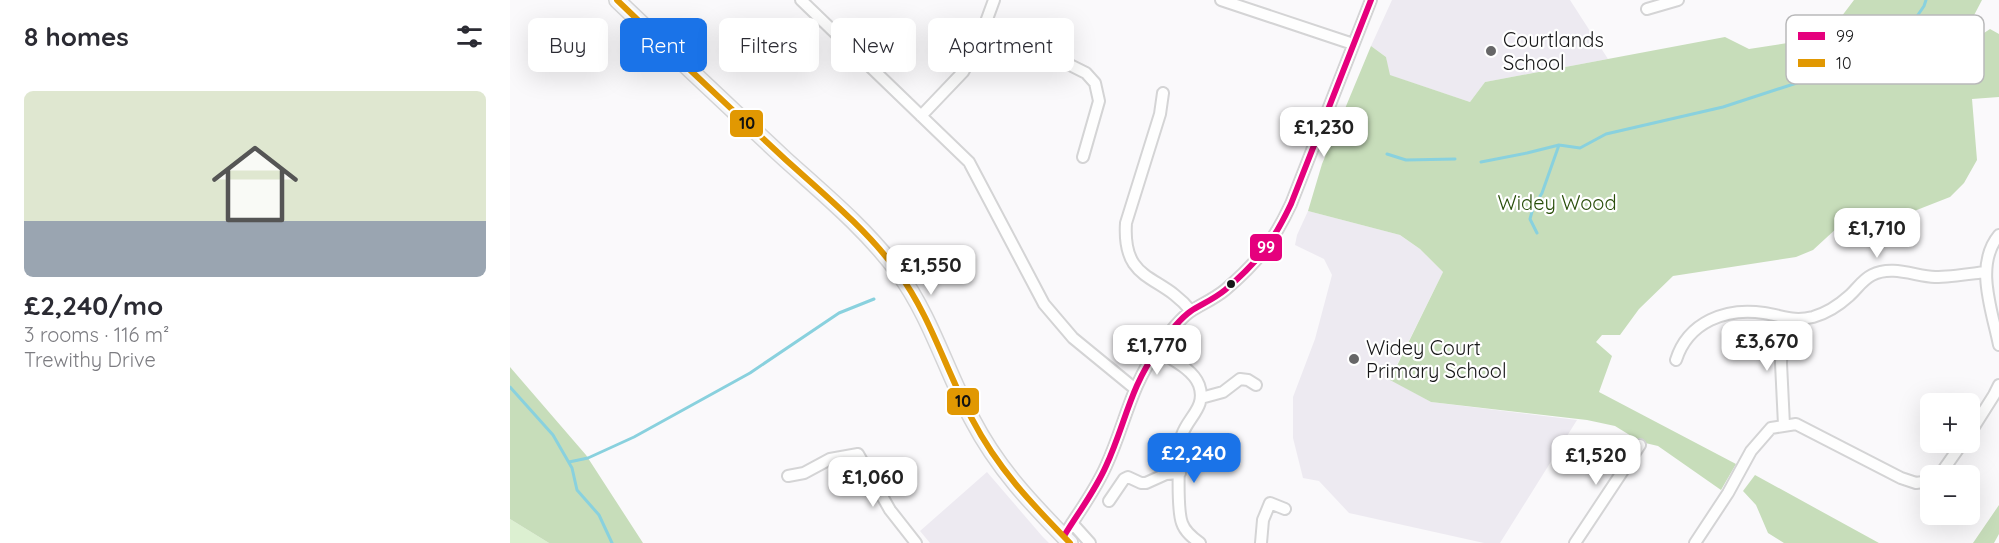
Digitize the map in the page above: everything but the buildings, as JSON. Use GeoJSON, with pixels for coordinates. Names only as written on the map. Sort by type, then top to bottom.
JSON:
{"type":"FeatureCollection","features":[{"type":"Feature","properties":{"kind":"main road"},"geometry":{"type":"LineString","coordinates":[[617,0],[696,77],[857,225],[899,273],[929,324],[971,418],[985,442],[1008,477],[1067,540]]}},
{"type":"Feature","properties":{"kind":"street"},"geometry":{"type":"LineString","coordinates":[[801,0],[969,162],[1044,304],[1073,338],[1134,388]]}},
{"type":"Feature","properties":{"kind":"street"},"geometry":{"type":"LineString","coordinates":[[988,18],[994,0]]}},
{"type":"Feature","properties":{"kind":"street"},"geometry":{"type":"LineString","coordinates":[[1221,0],[1353,44]]}},
{"type":"Feature","properties":{"kind":"street"},"geometry":{"type":"LineString","coordinates":[[1067,540],[1072,523],[1107,465],[1134,388],[1157,350],[1191,311],[1212,300],[1261,256],[1276,235],[1291,204],[1371,0]]}},
{"type":"Feature","properties":{"kind":"street"},"geometry":{"type":"LineString","coordinates":[[1654,11],[1678,0]]}},
{"type":"Feature","properties":{"kind":"street"},"geometry":{"type":"LineString","coordinates":[[1074,67],[1086,73],[1095,83],[1099,101],[1083,156]]}},
{"type":"Feature","properties":{"kind":"street"},"geometry":{"type":"LineString","coordinates":[[921,116],[963,72]]}},
{"type":"Feature","properties":{"kind":"street"},"geometry":{"type":"LineString","coordinates":[[1163,93],[1160,114],[1126,223],[1125,238],[1131,262],[1183,302],[1191,311]]}},
{"type":"Feature","properties":{"kind":"street"},"geometry":{"type":"LineString","coordinates":[[1999,235],[1988,254],[1985,272],[1999,345]]}},
{"type":"Feature","properties":{"kind":"street"},"geometry":{"type":"LineString","coordinates":[[1676,360],[1681,346],[1689,336],[1702,324],[1718,317],[1749,311],[1796,320],[1815,316],[1833,309],[1873,274],[1899,271],[1936,277],[1985,272]]}},
{"type":"Feature","properties":{"kind":"street"},"geometry":{"type":"LineString","coordinates":[[1783,318],[1781,363],[1784,425]]}},
{"type":"Feature","properties":{"kind":"street"},"geometry":{"type":"LineString","coordinates":[[1157,350],[1194,376],[1199,387],[1201,398],[1180,442],[1180,473],[1182,524],[1200,543]]}},
{"type":"Feature","properties":{"kind":"street"},"geometry":{"type":"LineString","coordinates":[[1201,398],[1223,392],[1240,374],[1256,386]]}},
{"type":"Feature","properties":{"kind":"street"},"geometry":{"type":"LineString","coordinates":[[1980,418],[1999,385]]}},
{"type":"Feature","properties":{"kind":"street"},"geometry":{"type":"LineString","coordinates":[[1695,543],[1760,438],[1771,428],[1796,424],[1901,478],[1920,482]]}},
{"type":"Feature","properties":{"kind":"street"},"geometry":{"type":"LineString","coordinates":[[1575,543],[1640,445]]}},
{"type":"Feature","properties":{"kind":"street"},"geometry":{"type":"LineString","coordinates":[[788,476],[804,472],[830,459],[858,454],[890,510],[916,543]]}},
{"type":"Feature","properties":{"kind":"street"},"geometry":{"type":"LineString","coordinates":[[1109,501],[1124,479],[1128,477],[1146,483],[1166,474],[1180,473]]}},
{"type":"Feature","properties":{"kind":"street"},"geometry":{"type":"LineString","coordinates":[[1261,543],[1263,520],[1270,503],[1285,509]]}},
{"type":"Feature","properties":{"kind":"street"},"geometry":{"type":"LineString","coordinates":[[1072,523],[1090,543]]}},
{"type":"Feature","properties":{"kind":"shaded area","name":"Courtlands School"},"geometry":{"type":"Polygon","coordinates":[[[1392,0],[1570,0],[1608,59],[1485,82],[1470,102],[1389,75],[1386,57],[1371,46],[1392,0]]]}},
{"type":"Feature","properties":{"kind":"shaded area","name":"Widey Court Primary School"},"geometry":{"type":"Polygon","coordinates":[[[1308,211],[1400,235],[1420,249],[1443,272],[1390,379],[1431,402],[1577,420],[1500,543],[1484,543],[1349,513],[1319,481],[1303,478],[1293,438],[1293,397],[1315,339],[1332,275],[1324,259],[1295,245],[1308,211]]]}},
{"type":"Feature","properties":{"kind":"shaded area"},"geometry":{"type":"Polygon","coordinates":[[[987,472],[1049,543],[930,543],[920,531],[987,472]]]}},
{"type":"Feature","properties":{"kind":"green space","name":"Widey Wood"},"geometry":{"type":"Polygon","coordinates":[[[1854,0],[1982,0],[1974,15],[1843,15],[1854,0]]]}},
{"type":"Feature","properties":{"kind":"green space","name":"Widey Wood"},"geometry":{"type":"Polygon","coordinates":[[[1990,29],[1999,34],[1999,97],[1972,99],[1977,160],[1964,183],[1950,197],[1904,215],[1889,215],[1882,222],[1881,229],[1868,232],[1861,224],[1853,222],[1850,216],[1813,250],[1796,257],[1673,276],[1639,309],[1620,335],[1602,335],[1596,342],[1612,356],[1599,392],[1736,464],[1721,490],[1658,446],[1641,442],[1615,426],[1587,420],[1431,402],[1390,380],[1443,272],[1420,249],[1400,235],[1308,211],[1322,164],[1371,46],[1386,57],[1390,75],[1470,102],[1485,82],[1725,37],[1749,49],[1786,43],[1786,84],[1984,84],[1984,33],[1990,29]]]}},
{"type":"Feature","properties":{"kind":"green space"},"geometry":{"type":"Polygon","coordinates":[[[510,367],[586,455],[643,543],[549,543],[510,519],[510,367]]]}},
{"type":"Feature","properties":{"kind":"green space"},"geometry":{"type":"Polygon","coordinates":[[[1755,475],[1879,543],[1784,543],[1768,533],[1756,505],[1743,491],[1755,475]]]}},
{"type":"Feature","properties":{"kind":"green space"},"geometry":{"type":"Polygon","coordinates":[[[1999,505],[1999,534],[1994,543],[1973,543],[1999,505]]]}},
{"type":"Feature","properties":{"kind":"green space"},"geometry":{"type":"Polygon","coordinates":[[[510,519],[549,543],[510,543],[510,519]]]}},
{"type":"Feature","properties":{"kind":"waterway"},"geometry":{"type":"LineString","coordinates":[[1918,15],[1926,0]]}},
{"type":"Feature","properties":{"kind":"waterway"},"geometry":{"type":"LineString","coordinates":[[1481,162],[1559,145],[1580,148],[1606,134],[1723,107],[1794,84]]}},
{"type":"Feature","properties":{"kind":"waterway"},"geometry":{"type":"LineString","coordinates":[[1537,233],[1530,219],[1559,145]]}},
{"type":"Feature","properties":{"kind":"waterway"},"geometry":{"type":"LineString","coordinates":[[1387,154],[1406,160],[1455,159]]}},
{"type":"Feature","properties":{"kind":"waterway"},"geometry":{"type":"LineString","coordinates":[[569,462],[588,458],[634,437],[750,373],[839,313],[874,299]]}},
{"type":"Feature","properties":{"kind":"waterway"},"geometry":{"type":"LineString","coordinates":[[510,387],[553,435],[572,468],[577,490],[599,515],[612,543]]}},
{"type":"Feature","properties":{"kind":"transit line","name":"10"},"geometry":{"type":"LineString","coordinates":[[617,0],[845,213],[886,257],[910,289],[920,307],[982,437],[1004,470],[1070,543]]}},
{"type":"Feature","properties":{"kind":"transit line","name":"99"},"geometry":{"type":"LineString","coordinates":[[1064,536],[1102,475],[1141,378],[1161,344],[1186,315],[1237,280],[1264,251],[1278,230],[1291,204],[1371,0]]}},
{"type":"Feature","properties":{"kind":"place","name":"Courtlands School"},"geometry":{"type":"Point","coordinates":[1491,51]}},
{"type":"Feature","properties":{"kind":"place","name":"Widey Court Primary School"},"geometry":{"type":"Point","coordinates":[1354,359]}}]}
